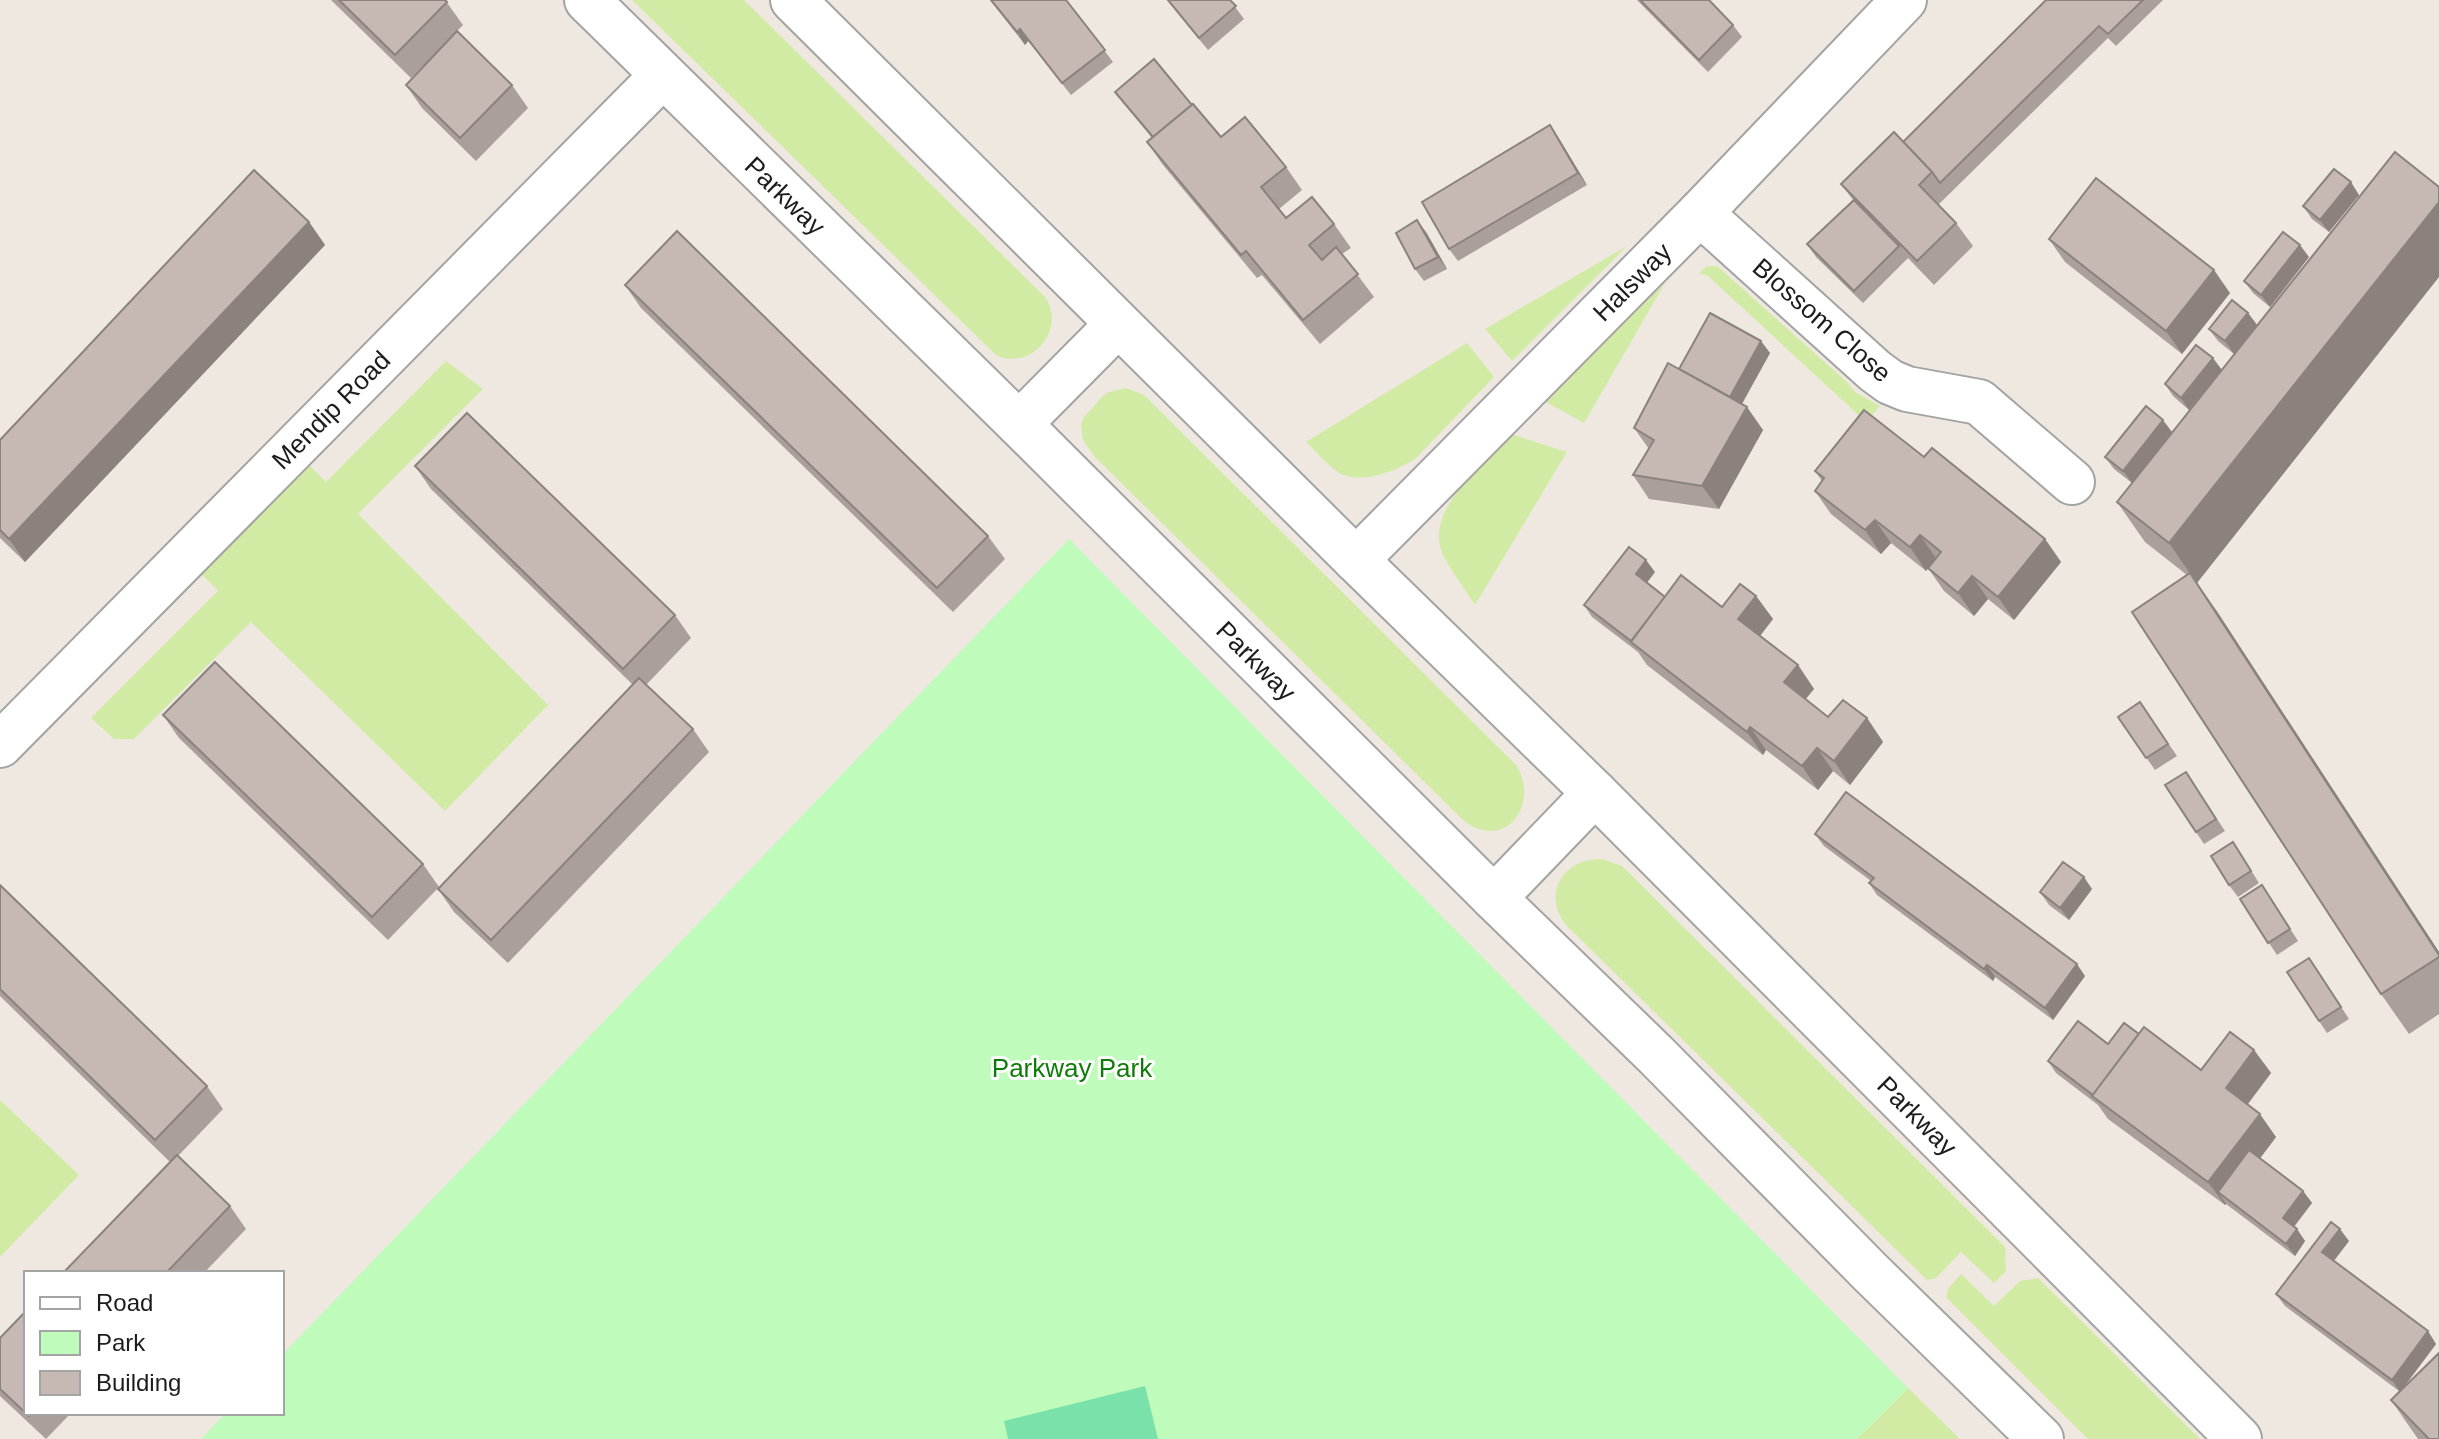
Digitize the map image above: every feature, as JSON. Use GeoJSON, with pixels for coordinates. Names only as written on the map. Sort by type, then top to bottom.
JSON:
{"type":"FeatureCollection","features":[{"type":"Feature","properties":{"kind":"street","name":"Parkway"},"geometry":{"type":"LineString","coordinates":[[587,0],[1019,424],[2041,1439]]}},
{"type":"Feature","properties":{"kind":"street","name":"Parkway"},"geometry":{"type":"LineString","coordinates":[[793,0],[1595,793],[2239,1439]]}},
{"type":"Feature","properties":{"kind":"street","name":"Halsway"},"geometry":{"type":"LineString","coordinates":[[1356,560],[1700,213],[1885,6]]}},
{"type":"Feature","properties":{"kind":"street","name":"Mendip Road"},"geometry":{"type":"LineString","coordinates":[[0,745],[662,76]]}},
{"type":"Feature","properties":{"kind":"street","name":"Blossom Close"},"geometry":{"type":"LineString","coordinates":[[1700,213],[1882,377],[1907,389],[1979,402],[2072,482]]}},
{"type":"Feature","properties":{"kind":"street"},"geometry":{"type":"LineString","coordinates":[[1019,424],[1118,324]]}},
{"type":"Feature","properties":{"kind":"street"},"geometry":{"type":"LineString","coordinates":[[1494,898],[1595,793]]}},
{"type":"Feature","properties":{"kind":"green space"},"geometry":{"type":"Polygon","coordinates":[[[632,0],[744,0],[1045,297],[1051,309],[1052,322],[1042,344],[1022,358],[1009,359],[996,355],[632,0]]]}},
{"type":"Feature","properties":{"kind":"green space"},"geometry":{"type":"Polygon","coordinates":[[[1627,246],[1512,361],[1485,329],[1627,246]]]}},
{"type":"Feature","properties":{"kind":"green space"},"geometry":{"type":"Polygon","coordinates":[[[1707,266],[1717,266],[1855,392],[1880,406],[1866,422],[1708,276],[1699,273],[1707,266]]]}},
{"type":"Feature","properties":{"kind":"green space"},"geometry":{"type":"Polygon","coordinates":[[[1665,283],[1584,423],[1544,401],[1665,283]]]}},
{"type":"Feature","properties":{"kind":"green space"},"geometry":{"type":"Polygon","coordinates":[[[1467,343],[1494,377],[1415,459],[1388,472],[1356,478],[1338,472],[1306,442],[1467,343]]]}},
{"type":"Feature","properties":{"kind":"green space"},"geometry":{"type":"Polygon","coordinates":[[[446,361],[483,389],[358,514],[548,705],[445,811],[251,622],[134,739],[114,739],[91,718],[218,591],[185,557],[293,449],[326,482],[446,361]]]}},
{"type":"Feature","properties":{"kind":"green space"},"geometry":{"type":"Polygon","coordinates":[[[1126,388],[1144,395],[1516,765],[1523,780],[1524,795],[1521,809],[1514,820],[1504,828],[1492,831],[1478,829],[1463,820],[1094,456],[1083,440],[1081,425],[1084,417],[1106,393],[1126,388]]]}},
{"type":"Feature","properties":{"kind":"green space"},"geometry":{"type":"Polygon","coordinates":[[[1511,434],[1567,452],[1475,605],[1445,559],[1439,531],[1444,515],[1463,484],[1511,434]]]}},
{"type":"Feature","properties":{"kind":"green space","name":"Parkway Park"},"geometry":{"type":"Polygon","coordinates":[[[1069,539],[1908,1388],[1857,1439],[201,1439],[224,1415],[284,1415],[284,1353],[1069,539]]]}},
{"type":"Feature","properties":{"kind":"green space"},"geometry":{"type":"Polygon","coordinates":[[[1602,859],[1622,866],[2005,1247],[2006,1271],[1994,1283],[1961,1252],[1936,1278],[1927,1280],[1566,925],[1556,901],[1560,880],[1577,864],[1602,859]]]}},
{"type":"Feature","properties":{"kind":"green space"},"geometry":{"type":"Polygon","coordinates":[[[0,1100],[79,1175],[0,1257],[0,1100]]]}},
{"type":"Feature","properties":{"kind":"green space"},"geometry":{"type":"Polygon","coordinates":[[[1961,1274],[1994,1306],[2020,1281],[2038,1278],[2200,1439],[2088,1439],[1946,1297],[1948,1289],[1961,1274]]]}},
{"type":"Feature","properties":{"kind":"green space"},"geometry":{"type":"Polygon","coordinates":[[[1145,1386],[1158,1439],[1008,1439],[1004,1421],[1145,1386]]]}},
{"type":"Feature","properties":{"kind":"green space"},"geometry":{"type":"Polygon","coordinates":[[[1908,1388],[1960,1439],[1857,1439],[1908,1388]]]}},
{"type":"Feature","properties":{"kind":"building"},"geometry":{"type":"Polygon","coordinates":[[[339,0],[445,0],[447,2],[395,55],[339,0]]]}},
{"type":"Feature","properties":{"kind":"building"},"geometry":{"type":"Polygon","coordinates":[[[991,0],[1066,0],[1105,50],[1062,83],[1020,29],[1017,32],[991,0]]]}},
{"type":"Feature","properties":{"kind":"building"},"geometry":{"type":"Polygon","coordinates":[[[1168,0],[1230,0],[1236,6],[1199,38],[1168,0]]]}},
{"type":"Feature","properties":{"kind":"building"},"geometry":{"type":"Polygon","coordinates":[[[1640,0],[1709,0],[1733,25],[1699,60],[1640,0]]]}},
{"type":"Feature","properties":{"kind":"building"},"geometry":{"type":"Polygon","coordinates":[[[2046,0],[2143,0],[2108,34],[2099,26],[1940,183],[1903,142],[2046,0]]]}},
{"type":"Feature","properties":{"kind":"building"},"geometry":{"type":"Polygon","coordinates":[[[457,31],[512,85],[460,138],[406,85],[457,31]]]}},
{"type":"Feature","properties":{"kind":"building"},"geometry":{"type":"Polygon","coordinates":[[[1154,59],[1192,105],[1153,137],[1115,92],[1154,59]]]}},
{"type":"Feature","properties":{"kind":"building"},"geometry":{"type":"Polygon","coordinates":[[[1193,104],[1221,137],[1245,117],[1286,167],[1261,187],[1286,218],[1312,197],[1334,224],[1309,245],[1322,260],[1336,247],[1358,274],[1303,320],[1246,251],[1241,255],[1147,142],[1193,104]]]}},
{"type":"Feature","properties":{"kind":"building"},"geometry":{"type":"Polygon","coordinates":[[[1550,125],[1578,173],[1449,249],[1422,202],[1550,125]]]}},
{"type":"Feature","properties":{"kind":"building"},"geometry":{"type":"Polygon","coordinates":[[[1894,132],[1932,172],[1919,185],[1956,223],[1917,261],[1841,184],[1894,132]]]}},
{"type":"Feature","properties":{"kind":"building"},"geometry":{"type":"Polygon","coordinates":[[[2395,152],[2439,187],[2439,202],[2169,543],[2117,502],[2395,152]]]}},
{"type":"Feature","properties":{"kind":"building"},"geometry":{"type":"Polygon","coordinates":[[[2334,169],[2351,182],[2320,220],[2303,206],[2334,169]]]}},
{"type":"Feature","properties":{"kind":"building"},"geometry":{"type":"Polygon","coordinates":[[[254,170],[309,222],[9,539],[0,530],[0,440],[254,170]]]}},
{"type":"Feature","properties":{"kind":"building"},"geometry":{"type":"Polygon","coordinates":[[[2096,178],[2214,270],[2166,331],[2049,239],[2096,178]]]}},
{"type":"Feature","properties":{"kind":"building"},"geometry":{"type":"Polygon","coordinates":[[[1854,200],[1899,246],[1854,291],[1807,244],[1854,200]]]}},
{"type":"Feature","properties":{"kind":"building"},"geometry":{"type":"Polygon","coordinates":[[[1417,220],[1438,257],[1415,269],[1396,233],[1417,220]]]}},
{"type":"Feature","properties":{"kind":"building"},"geometry":{"type":"Polygon","coordinates":[[[677,231],[988,536],[937,588],[625,285],[677,231]]]}},
{"type":"Feature","properties":{"kind":"building"},"geometry":{"type":"Polygon","coordinates":[[[2283,232],[2300,245],[2261,295],[2244,281],[2283,232]]]}},
{"type":"Feature","properties":{"kind":"building"},"geometry":{"type":"Polygon","coordinates":[[[2232,300],[2248,313],[2225,341],[2209,329],[2232,300]]]}},
{"type":"Feature","properties":{"kind":"building"},"geometry":{"type":"Polygon","coordinates":[[[1710,313],[1761,341],[1730,397],[1679,369],[1710,313]]]}},
{"type":"Feature","properties":{"kind":"building"},"geometry":{"type":"Polygon","coordinates":[[[2196,345],[2213,358],[2181,398],[2165,384],[2196,345]]]}},
{"type":"Feature","properties":{"kind":"building"},"geometry":{"type":"Polygon","coordinates":[[[1668,363],[1747,407],[1702,486],[1633,475],[1654,440],[1634,428],[1668,363]]]}},
{"type":"Feature","properties":{"kind":"building"},"geometry":{"type":"Polygon","coordinates":[[[2146,406],[2163,420],[2123,471],[2105,457],[2146,406]]]}},
{"type":"Feature","properties":{"kind":"building"},"geometry":{"type":"Polygon","coordinates":[[[1864,410],[1924,457],[1932,448],[2045,539],[1998,597],[1972,576],[1958,593],[1928,568],[1941,552],[1920,535],[1910,547],[1875,520],[1865,530],[1815,491],[1824,478],[1815,471],[1864,410]]]}},
{"type":"Feature","properties":{"kind":"building"},"geometry":{"type":"Polygon","coordinates":[[[467,413],[675,615],[623,669],[415,466],[467,413]]]}},
{"type":"Feature","properties":{"kind":"building"},"geometry":{"type":"Polygon","coordinates":[[[1629,547],[1646,560],[1636,574],[1665,597],[1631,641],[1584,605],[1629,547]]]}},
{"type":"Feature","properties":{"kind":"building"},"geometry":{"type":"Polygon","coordinates":[[[2190,573],[2439,955],[2381,994],[2132,612],[2190,573]]]}},
{"type":"Feature","properties":{"kind":"building"},"geometry":{"type":"Polygon","coordinates":[[[1681,575],[1722,607],[1740,584],[1756,596],[1738,619],[1798,665],[1784,682],[1828,717],[1843,700],[1867,718],[1834,761],[1817,748],[1802,766],[1750,727],[1747,732],[1631,642],[1681,575]]]}},
{"type":"Feature","properties":{"kind":"building"},"geometry":{"type":"Polygon","coordinates":[[[215,662],[423,864],[372,917],[163,715],[215,662]]]}},
{"type":"Feature","properties":{"kind":"building"},"geometry":{"type":"Polygon","coordinates":[[[639,678],[693,729],[491,940],[438,889],[639,678]]]}},
{"type":"Feature","properties":{"kind":"building"},"geometry":{"type":"Polygon","coordinates":[[[2140,702],[2168,744],[2146,758],[2118,717],[2140,702]]]}},
{"type":"Feature","properties":{"kind":"building"},"geometry":{"type":"Polygon","coordinates":[[[2186,772],[2216,819],[2196,832],[2165,785],[2186,772]]]}},
{"type":"Feature","properties":{"kind":"building"},"geometry":{"type":"Polygon","coordinates":[[[1846,792],[2077,964],[2045,1008],[1987,965],[1984,969],[1869,883],[1874,878],[1815,834],[1846,792]]]}},
{"type":"Feature","properties":{"kind":"building"},"geometry":{"type":"Polygon","coordinates":[[[2233,842],[2251,871],[2229,885],[2211,856],[2233,842]]]}},
{"type":"Feature","properties":{"kind":"building"},"geometry":{"type":"Polygon","coordinates":[[[2063,862],[2084,877],[2060,908],[2040,892],[2063,862]]]}},
{"type":"Feature","properties":{"kind":"building"},"geometry":{"type":"Polygon","coordinates":[[[0,885],[207,1086],[155,1140],[0,989],[0,885]]]}},
{"type":"Feature","properties":{"kind":"building"},"geometry":{"type":"Polygon","coordinates":[[[2262,885],[2290,929],[2268,943],[2240,899],[2262,885]]]}},
{"type":"Feature","properties":{"kind":"building"},"geometry":{"type":"Polygon","coordinates":[[[2309,958],[2341,1007],[2319,1021],[2287,972],[2309,958]]]}},
{"type":"Feature","properties":{"kind":"building"},"geometry":{"type":"Polygon","coordinates":[[[2078,1021],[2108,1044],[2124,1023],[2139,1034],[2093,1095],[2048,1061],[2078,1021]]]}},
{"type":"Feature","properties":{"kind":"building"},"geometry":{"type":"Polygon","coordinates":[[[2144,1027],[2201,1070],[2230,1032],[2254,1050],[2226,1088],[2260,1114],[2208,1182],[2092,1096],[2144,1027]]]}},
{"type":"Feature","properties":{"kind":"building"},"geometry":{"type":"Polygon","coordinates":[[[2249,1150],[2303,1191],[2283,1218],[2297,1229],[2286,1244],[2218,1192],[2249,1150]]]}},
{"type":"Feature","properties":{"kind":"building"},"geometry":{"type":"Polygon","coordinates":[[[177,1155],[230,1206],[168,1271],[65,1271],[177,1155]]]}},
{"type":"Feature","properties":{"kind":"building"},"geometry":{"type":"Polygon","coordinates":[[[2331,1222],[2340,1229],[2322,1252],[2428,1331],[2392,1380],[2276,1294],[2331,1222]]]}},
{"type":"Feature","properties":{"kind":"building"},"geometry":{"type":"Polygon","coordinates":[[[24,1313],[24,1411],[0,1389],[0,1338],[24,1313]]]}},
{"type":"Feature","properties":{"kind":"building"},"geometry":{"type":"Polygon","coordinates":[[[2439,1353],[2439,1439],[2429,1439],[2391,1400],[2439,1353]]]}}]}
